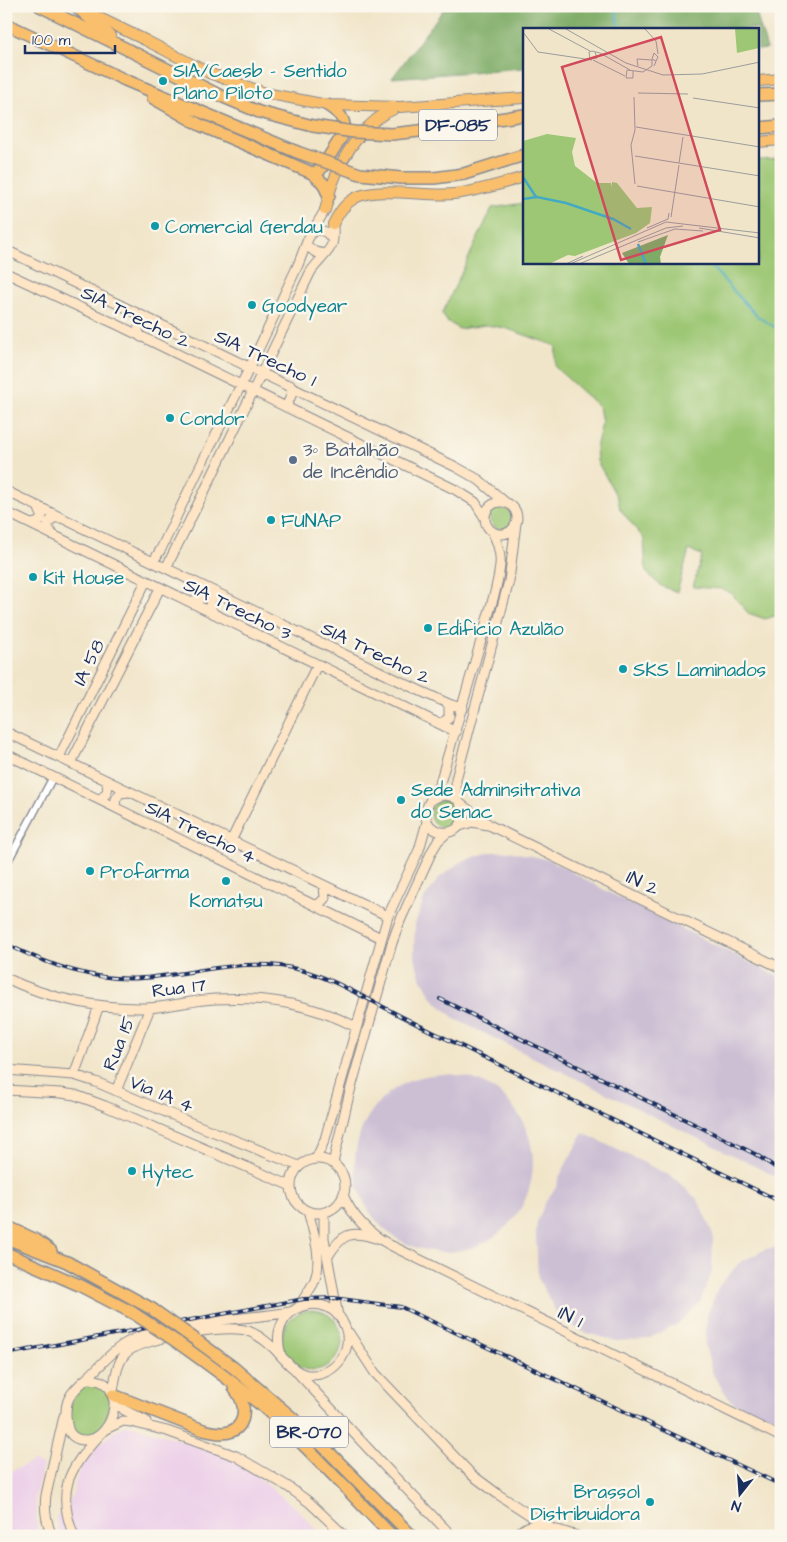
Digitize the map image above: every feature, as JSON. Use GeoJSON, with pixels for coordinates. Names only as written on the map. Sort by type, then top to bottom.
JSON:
{"type":"FeatureCollection","features":[{"type":"Feature","properties":{"kind":"highway","name":"DF-085"},"geometry":{"type":"LineString","coordinates":[[40,6],[240,105],[312,126],[354,132],[392,134],[419,132],[523,115]]}},
{"type":"Feature","properties":{"kind":"highway"},"geometry":{"type":"LineString","coordinates":[[76,7],[120,45]]}},
{"type":"Feature","properties":{"kind":"highway","name":"DF-085"},"geometry":{"type":"LineString","coordinates":[[6,24],[125,80],[296,152],[360,174],[401,178],[434,178],[464,174],[523,155]]}},
{"type":"Feature","properties":{"kind":"highway"},"geometry":{"type":"LineString","coordinates":[[125,80],[173,111],[200,125],[312,173],[324,183],[330,196]]}},
{"type":"Feature","properties":{"kind":"highway"},"geometry":{"type":"LineString","coordinates":[[760,95],[781,94]]}},
{"type":"Feature","properties":{"kind":"highway"},"geometry":{"type":"LineString","coordinates":[[312,173],[319,171],[344,133],[343,118],[338,112],[327,105]]}},
{"type":"Feature","properties":{"kind":"highway"},"geometry":{"type":"LineString","coordinates":[[760,128],[781,126]]}},
{"type":"Feature","properties":{"kind":"highway"},"geometry":{"type":"LineString","coordinates":[[6,1226],[36,1240],[67,1262]]}},
{"type":"Feature","properties":{"kind":"highway","name":"BR-070"},"geometry":{"type":"LineString","coordinates":[[6,1238],[67,1262],[152,1309],[196,1340],[234,1368],[310,1433],[412,1536]]}},
{"type":"Feature","properties":{"kind":"highway","name":"BR-070"},"geometry":{"type":"LineString","coordinates":[[6,1253],[79,1285],[133,1313],[230,1380],[300,1441],[392,1536]]}},
{"type":"Feature","properties":{"kind":"highway"},"geometry":{"type":"LineString","coordinates":[[113,1395],[203,1430],[215,1434],[225,1434],[237,1427],[241,1421],[244,1407],[230,1380]]}},
{"type":"Feature","properties":{"kind":"main road"},"geometry":{"type":"LineString","coordinates":[[76,7],[145,40],[209,74],[264,93],[327,105],[400,107],[523,98]]}},
{"type":"Feature","properties":{"kind":"main road"},"geometry":{"type":"LineString","coordinates":[[760,81],[781,79]]}},
{"type":"Feature","properties":{"kind":"main road"},"geometry":{"type":"LineString","coordinates":[[153,562],[250,367],[313,230],[325,210],[338,169],[354,144],[378,117],[400,107]]}},
{"type":"Feature","properties":{"kind":"main road"},"geometry":{"type":"LineString","coordinates":[[760,142],[781,140]]}},
{"type":"Feature","properties":{"kind":"main road"},"geometry":{"type":"LineString","coordinates":[[166,568],[310,273],[330,248],[333,240],[333,224],[341,210],[355,198],[363,196],[383,193],[453,194],[484,190],[523,177]]}},
{"type":"Feature","properties":{"kind":"main road"},"geometry":{"type":"LineString","coordinates":[[313,230],[326,232],[333,240]]}},
{"type":"Feature","properties":{"kind":"main road"},"geometry":{"type":"LineString","coordinates":[[306,245],[314,252],[325,254]]}},
{"type":"Feature","properties":{"kind":"main road","name":"SIA Trecho 1"},"geometry":{"type":"LineString","coordinates":[[6,250],[149,320],[290,385],[462,470],[480,480],[506,503]]}},
{"type":"Feature","properties":{"kind":"main road","name":"SIA Trecho 2"},"geometry":{"type":"LineString","coordinates":[[7,276],[120,326],[456,490],[475,502],[485,518]]}},
{"type":"Feature","properties":{"kind":"main road"},"geometry":{"type":"LineString","coordinates":[[120,326],[128,323],[130,313],[128,310]]}},
{"type":"Feature","properties":{"kind":"main road"},"geometry":{"type":"LineString","coordinates":[[141,337],[138,331],[139,327],[142,322],[149,320]]}},
{"type":"Feature","properties":{"kind":"main road"},"geometry":{"type":"LineString","coordinates":[[286,407],[291,396],[290,385]]}},
{"type":"Feature","properties":{"kind":"main road","name":"SIA Trecho 2"},"geometry":{"type":"LineString","coordinates":[[6,491],[449,704],[463,708]]}},
{"type":"Feature","properties":{"kind":"main road"},"geometry":{"type":"LineString","coordinates":[[316,1158],[325,1139],[388,916],[419,850],[427,822],[426,809],[440,784],[496,592],[501,552],[492,531],[488,528],[485,518],[488,509],[492,505],[506,503],[514,509],[517,518],[508,581],[456,779],[464,816],[460,826],[447,833],[438,841],[432,851],[396,931],[349,1095],[333,1163]]}},
{"type":"Feature","properties":{"kind":"main road"},"geometry":{"type":"LineString","coordinates":[[31,524],[39,522],[42,516],[38,506]]}},
{"type":"Feature","properties":{"kind":"main road","name":"SIA Trecho 3"},"geometry":{"type":"LineString","coordinates":[[6,512],[456,732]]}},
{"type":"Feature","properties":{"kind":"main road"},"geometry":{"type":"LineString","coordinates":[[52,535],[48,530],[48,523],[53,518],[62,518]]}},
{"type":"Feature","properties":{"kind":"main road"},"geometry":{"type":"LineString","coordinates":[[492,531],[501,534],[506,533],[516,523]]}},
{"type":"Feature","properties":{"kind":"main road","name":"IA 58"},"geometry":{"type":"LineString","coordinates":[[59,757],[146,581]]}},
{"type":"Feature","properties":{"kind":"main road"},"geometry":{"type":"LineString","coordinates":[[187,601],[194,601],[200,598],[203,593],[200,585]]}},
{"type":"Feature","properties":{"kind":"main road","name":"IA 58"},"geometry":{"type":"LineString","coordinates":[[71,763],[160,588]]}},
{"type":"Feature","properties":{"kind":"main road"},"geometry":{"type":"LineString","coordinates":[[139,593],[153,599]]}},
{"type":"Feature","properties":{"kind":"main road"},"geometry":{"type":"LineString","coordinates":[[214,614],[210,608],[211,601],[214,597],[223,596]]}},
{"type":"Feature","properties":{"kind":"main road"},"geometry":{"type":"LineString","coordinates":[[231,841],[317,665]]}},
{"type":"Feature","properties":{"kind":"main road"},"geometry":{"type":"LineString","coordinates":[[100,675],[112,680]]}},
{"type":"Feature","properties":{"kind":"main road"},"geometry":{"type":"LineString","coordinates":[[438,724],[445,722],[449,716],[449,704]]}},
{"type":"Feature","properties":{"kind":"main road"},"geometry":{"type":"LineString","coordinates":[[6,732],[388,916]]}},
{"type":"Feature","properties":{"kind":"main road","name":"SIA Trecho 4"},"geometry":{"type":"LineString","coordinates":[[6,754],[381,938]]}},
{"type":"Feature","properties":{"kind":"main road"},"geometry":{"type":"LineString","coordinates":[[100,799],[108,791],[106,780]]}},
{"type":"Feature","properties":{"kind":"main road"},"geometry":{"type":"LineString","coordinates":[[115,806],[116,799],[120,793],[130,792]]}},
{"type":"Feature","properties":{"kind":"main road"},"geometry":{"type":"LineString","coordinates":[[433,799],[449,795],[460,803]]}},
{"type":"Feature","properties":{"kind":"main road","name":"IN 2"},"geometry":{"type":"LineString","coordinates":[[460,803],[491,826],[781,968]]}},
{"type":"Feature","properties":{"kind":"main road"},"geometry":{"type":"LineString","coordinates":[[427,822],[435,830],[447,833]]}},
{"type":"Feature","properties":{"kind":"main road","name":"IN 2"},"geometry":{"type":"LineString","coordinates":[[460,826],[472,822],[491,826]]}},
{"type":"Feature","properties":{"kind":"main road"},"geometry":{"type":"LineString","coordinates":[[314,905],[319,904],[325,898],[324,886]]}},
{"type":"Feature","properties":{"kind":"main road","name":"Rua 17"},"geometry":{"type":"LineString","coordinates":[[6,978],[58,997],[100,1006],[150,1008],[215,999],[273,1000],[313,1008],[356,1027]]}},
{"type":"Feature","properties":{"kind":"main road"},"geometry":{"type":"LineString","coordinates":[[74,1075],[100,1006]]}},
{"type":"Feature","properties":{"kind":"main road","name":"Rua 15"},"geometry":{"type":"LineString","coordinates":[[116,1091],[150,1008]]}},
{"type":"Feature","properties":{"kind":"main road","name":"Via 1A 4"},"geometry":{"type":"LineString","coordinates":[[6,1070],[74,1075],[300,1166]]}},
{"type":"Feature","properties":{"kind":"main road","name":"Via 1A 4"},"geometry":{"type":"LineString","coordinates":[[6,1090],[75,1095],[105,1106],[291,1186]]}},
{"type":"Feature","properties":{"kind":"main road"},"geometry":{"type":"LineString","coordinates":[[316,1158],[325,1159],[333,1163],[340,1169],[344,1177],[344,1195],[334,1208],[324,1212],[308,1211],[296,1201],[291,1186],[292,1176],[300,1166],[316,1158]]}},
{"type":"Feature","properties":{"kind":"main road","name":"IN 1"},"geometry":{"type":"LineString","coordinates":[[344,1195],[353,1215],[378,1239],[781,1437]]}},
{"type":"Feature","properties":{"kind":"main road","name":"IN 1"},"geometry":{"type":"LineString","coordinates":[[334,1208],[353,1215]]}},
{"type":"Feature","properties":{"kind":"main road"},"geometry":{"type":"LineString","coordinates":[[308,1211],[318,1256],[317,1270],[313,1284],[294,1310],[282,1321],[278,1332],[277,1344],[281,1355],[287,1364],[296,1371],[452,1536]]}},
{"type":"Feature","properties":{"kind":"main road"},"geometry":{"type":"LineString","coordinates":[[324,1212],[324,1238],[338,1316]]}},
{"type":"Feature","properties":{"kind":"main road"},"geometry":{"type":"LineString","coordinates":[[328,1256],[342,1237],[361,1234],[378,1239]]}},
{"type":"Feature","properties":{"kind":"main road"},"geometry":{"type":"LineString","coordinates":[[52,1536],[47,1524],[46,1495],[66,1405],[73,1390],[114,1351],[140,1336],[170,1328],[294,1310],[308,1305],[320,1305],[330,1309],[338,1316],[375,1372],[472,1475],[545,1525],[576,1536]]}},
{"type":"Feature","properties":{"kind":"main road"},"geometry":{"type":"LineString","coordinates":[[74,1536],[67,1513],[68,1483],[75,1465],[82,1455],[104,1432],[113,1408],[113,1395],[118,1369],[126,1353],[144,1343],[209,1330],[232,1328],[242,1329],[258,1336],[281,1355]]}},
{"type":"Feature","properties":{"kind":"main road"},"geometry":{"type":"LineString","coordinates":[[296,1371],[307,1374],[319,1374],[330,1370],[339,1363],[345,1353],[348,1341],[346,1330]]}},
{"type":"Feature","properties":{"kind":"main road"},"geometry":{"type":"LineString","coordinates":[[86,1379],[99,1380],[106,1384],[124,1410],[167,1431]]}},
{"type":"Feature","properties":{"kind":"main road"},"geometry":{"type":"LineString","coordinates":[[65,1414],[70,1434],[76,1438],[94,1439],[123,1421],[167,1431],[236,1456],[267,1472],[309,1502],[345,1536]]}},
{"type":"Feature","properties":{"kind":"main road"},"geometry":{"type":"LineString","coordinates":[[514,1536],[522,1529],[532,1525],[545,1525]]}},
{"type":"Feature","properties":{"kind":"main road"},"geometry":{"type":"LineString","coordinates":[[556,1529],[563,1536]]}},
{"type":"Feature","properties":{"kind":"street"},"geometry":{"type":"LineString","coordinates":[[6,865],[53,777]]}},
{"type":"Feature","properties":{"kind":"shaded area"},"geometry":{"type":"Polygon","coordinates":[[[509,851],[550,860],[610,893],[781,978],[781,1179],[455,1019],[433,999],[419,974],[414,953],[415,924],[424,899],[439,878],[462,861],[490,852],[509,851]]]}},
{"type":"Feature","properties":{"kind":"shaded area"},"geometry":{"type":"Polygon","coordinates":[[[435,1074],[453,1074],[478,1081],[493,1089],[507,1100],[518,1114],[526,1129],[533,1154],[533,1172],[526,1197],[518,1212],[507,1226],[493,1237],[470,1248],[453,1252],[435,1252],[418,1248],[402,1241],[388,1232],[375,1219],[359,1189],[355,1172],[355,1154],[359,1137],[366,1121],[375,1107],[388,1094],[418,1078],[435,1074]]]}},
{"type":"Feature","properties":{"kind":"shaded area"},"geometry":{"type":"Polygon","coordinates":[[[583,1133],[673,1177],[698,1200],[713,1234],[712,1272],[700,1302],[678,1324],[648,1339],[616,1341],[580,1331],[556,1312],[538,1278],[537,1222],[546,1201],[557,1186],[559,1177],[583,1133]]]}},
{"type":"Feature","properties":{"kind":"shaded area"},"geometry":{"type":"Polygon","coordinates":[[[781,1246],[781,1427],[755,1419],[730,1400],[713,1375],[705,1345],[707,1314],[719,1286],[739,1263],[766,1249],[781,1246]]]}},
{"type":"Feature","properties":{"kind":"shaded area"},"geometry":{"type":"Polygon","coordinates":[[[127,1424],[204,1447],[240,1462],[297,1509],[323,1536],[58,1536],[56,1517],[73,1496],[80,1468],[96,1447],[116,1430],[127,1424]]]}},
{"type":"Feature","properties":{"kind":"shaded area"},"geometry":{"type":"Polygon","coordinates":[[[34,1461],[43,1465],[35,1496],[37,1528],[40,1536],[6,1536],[6,1473],[34,1461]]]}},
{"type":"Feature","properties":{"kind":"green space"},"geometry":{"type":"Polygon","coordinates":[[[446,6],[754,6],[767,49],[760,50],[760,28],[523,28],[523,68],[392,78],[446,6]]]}},
{"type":"Feature","properties":{"kind":"green space"},"geometry":{"type":"Polygon","coordinates":[[[781,159],[781,614],[765,619],[748,613],[731,593],[722,589],[693,587],[702,555],[689,550],[677,592],[661,586],[646,572],[644,539],[620,509],[618,499],[597,461],[596,448],[602,423],[599,407],[555,367],[556,346],[505,328],[486,325],[459,329],[447,321],[442,314],[492,208],[523,203],[523,264],[760,264],[760,160],[781,159]]]}},
{"type":"Feature","properties":{"kind":"green space"},"geometry":{"type":"Polygon","coordinates":[[[497,507],[505,507],[512,514],[512,522],[505,529],[497,529],[490,522],[490,514],[497,507]]]}},
{"type":"Feature","properties":{"kind":"green space"},"geometry":{"type":"Polygon","coordinates":[[[444,800],[454,804],[458,814],[454,824],[444,828],[434,824],[430,814],[434,804],[444,800]]]}},
{"type":"Feature","properties":{"kind":"green space"},"geometry":{"type":"Polygon","coordinates":[[[306,1310],[318,1310],[329,1315],[337,1323],[342,1334],[340,1352],[329,1365],[318,1370],[306,1370],[295,1365],[287,1357],[282,1346],[282,1334],[287,1323],[295,1315],[306,1310]]]}},
{"type":"Feature","properties":{"kind":"green space"},"geometry":{"type":"Polygon","coordinates":[[[89,1383],[96,1383],[110,1394],[108,1413],[104,1424],[95,1433],[79,1436],[71,1428],[70,1412],[74,1397],[80,1389],[89,1383]]]}},
{"type":"Feature","properties":{"kind":"waterway"},"geometry":{"type":"LineString","coordinates":[[615,6],[619,28]]}},
{"type":"Feature","properties":{"kind":"waterway"},"geometry":{"type":"LineString","coordinates":[[709,264],[757,316],[781,331]]}},
{"type":"Feature","properties":{"kind":"railway"},"geometry":{"type":"LineString","coordinates":[[6,944],[56,965],[90,975],[125,979],[163,976],[242,965],[281,966],[311,973],[347,988],[430,1031],[781,1202]]}},
{"type":"Feature","properties":{"kind":"railway"},"geometry":{"type":"LineString","coordinates":[[440,999],[755,1154],[781,1171]]}},
{"type":"Feature","properties":{"kind":"railway"},"geometry":{"type":"LineString","coordinates":[[6,1354],[304,1299],[334,1298],[401,1307],[781,1485]]}},
{"type":"Feature","properties":{"kind":"place","name":"SIA/Caesb - Sentido Plano Piloto"},"geometry":{"type":"Point","coordinates":[163,81]}},
{"type":"Feature","properties":{"kind":"place","name":"Comercial Gerdau"},"geometry":{"type":"Point","coordinates":[155,226]}},
{"type":"Feature","properties":{"kind":"place","name":"Goodyear"},"geometry":{"type":"Point","coordinates":[252,305]}},
{"type":"Feature","properties":{"kind":"place","name":"Condor"},"geometry":{"type":"Point","coordinates":[170,418]}},
{"type":"Feature","properties":{"kind":"place","name":"3º Batalhão de Incêndio"},"geometry":{"type":"Point","coordinates":[293,460]}},
{"type":"Feature","properties":{"kind":"place","name":"FUNAP"},"geometry":{"type":"Point","coordinates":[271,520]}},
{"type":"Feature","properties":{"kind":"place","name":"Kit House"},"geometry":{"type":"Point","coordinates":[33,577]}},
{"type":"Feature","properties":{"kind":"place","name":"Edificio Azulão"},"geometry":{"type":"Point","coordinates":[428,628]}},
{"type":"Feature","properties":{"kind":"place","name":"SKS Laminados"},"geometry":{"type":"Point","coordinates":[623,669]}},
{"type":"Feature","properties":{"kind":"place","name":"Sede Adminsitrativa do Senac"},"geometry":{"type":"Point","coordinates":[401,800]}},
{"type":"Feature","properties":{"kind":"place","name":"Profarma"},"geometry":{"type":"Point","coordinates":[90,871]}},
{"type":"Feature","properties":{"kind":"place","name":"Komatsu"},"geometry":{"type":"Point","coordinates":[226,881]}},
{"type":"Feature","properties":{"kind":"place","name":"Hytec"},"geometry":{"type":"Point","coordinates":[132,1171]}},
{"type":"Feature","properties":{"kind":"place","name":"Brassol Distribuidora"},"geometry":{"type":"Point","coordinates":[650,1502]}}]}
